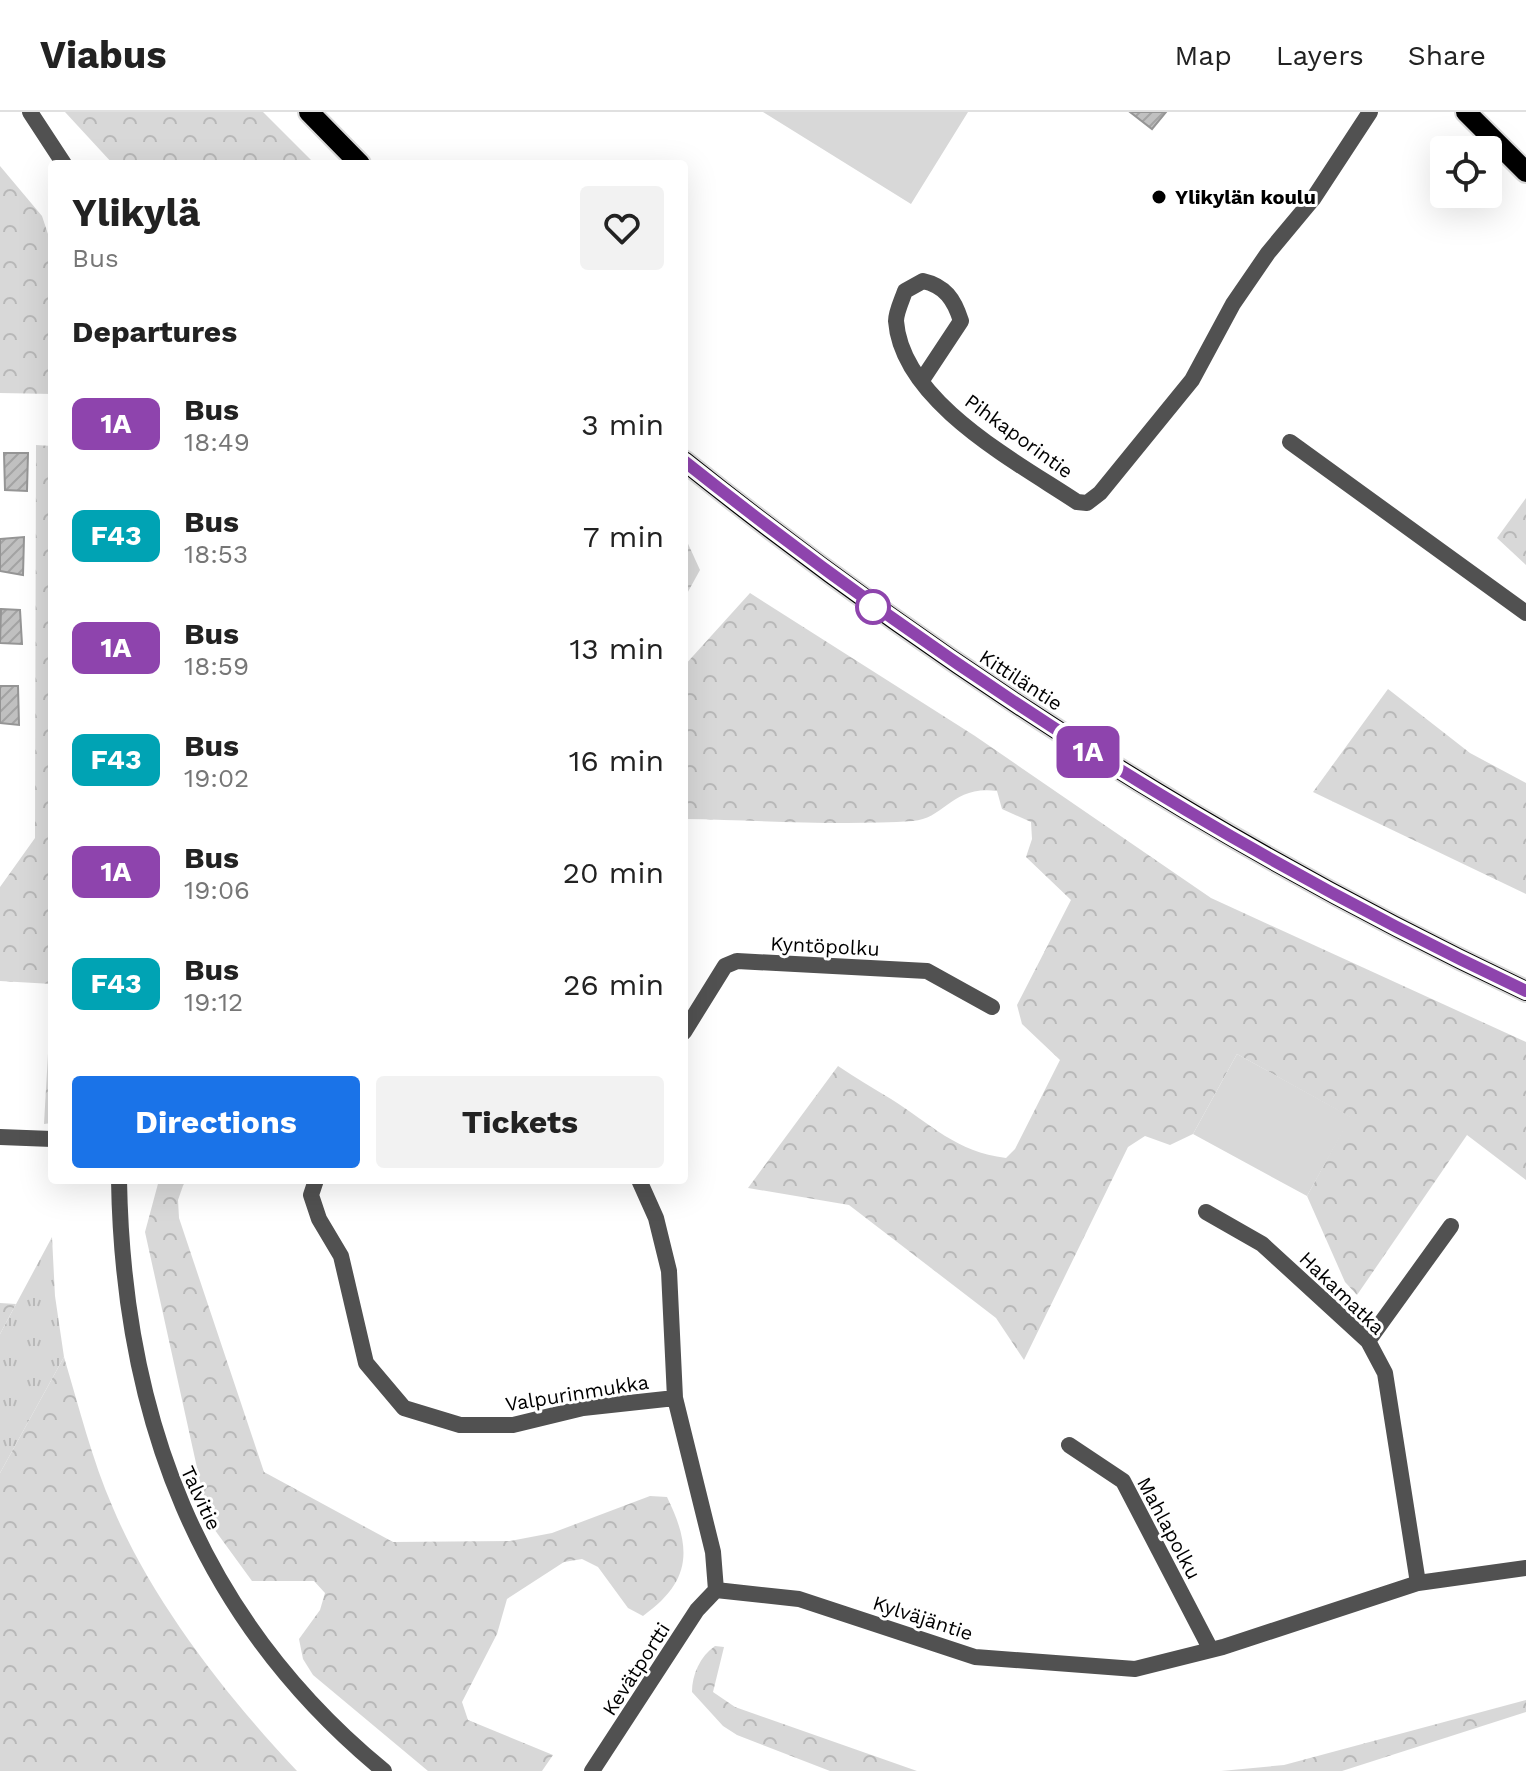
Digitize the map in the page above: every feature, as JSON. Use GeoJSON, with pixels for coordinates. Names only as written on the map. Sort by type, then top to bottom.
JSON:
{"type":"FeatureCollection","features":[{"type":"Feature","properties":{"kind":"main road"},"geometry":{"type":"LineString","coordinates":[[309,112],[356,160]]}},
{"type":"Feature","properties":{"kind":"main road"},"geometry":{"type":"LineString","coordinates":[[1466,112],[1526,172]]}},
{"type":"Feature","properties":{"kind":"main road","name":"Kittiläntie"},"geometry":{"type":"LineString","coordinates":[[688,464],[891,621],[1086,751],[1308,880],[1526,991]]}},
{"type":"Feature","properties":{"kind":"street"},"geometry":{"type":"LineString","coordinates":[[30,112],[61,160]]}},
{"type":"Feature","properties":{"kind":"street","name":"Pihkaporintie"},"geometry":{"type":"LineString","coordinates":[[922,380],[961,321],[956,304],[939,284],[923,281],[905,291],[896,319],[905,353],[922,380],[933,396],[978,436],[1077,502],[1087,503],[1100,493],[1192,380],[1233,304],[1268,253],[1313,199],[1370,112]]}},
{"type":"Feature","properties":{"kind":"street"},"geometry":{"type":"LineString","coordinates":[[1290,442],[1526,613]]}},
{"type":"Feature","properties":{"kind":"street","name":"Kyntöpolku"},"geometry":{"type":"LineString","coordinates":[[688,1026],[725,966],[737,961],[927,971],[992,1007]]}},
{"type":"Feature","properties":{"kind":"street"},"geometry":{"type":"LineString","coordinates":[[0,1137],[48,1139]]}},
{"type":"Feature","properties":{"kind":"street","name":"Talvitie"},"geometry":{"type":"LineString","coordinates":[[119,1184],[122,1272],[136,1359],[161,1457],[179,1503],[233,1602],[258,1638],[323,1715],[384,1771]]}},
{"type":"Feature","properties":{"kind":"street","name":"Valpurinmukka"},"geometry":{"type":"LineString","coordinates":[[315,1184],[311,1195],[319,1219],[341,1256],[366,1363],[404,1408],[460,1425],[513,1425],[583,1408],[675,1398]]}},
{"type":"Feature","properties":{"kind":"street"},"geometry":{"type":"LineString","coordinates":[[641,1184],[656,1218],[669,1271],[675,1398],[713,1552],[716,1590]]}},
{"type":"Feature","properties":{"kind":"street","name":"Hakamatka"},"geometry":{"type":"LineString","coordinates":[[1206,1212],[1262,1244],[1368,1341],[1385,1373],[1418,1583]]}},
{"type":"Feature","properties":{"kind":"street"},"geometry":{"type":"LineString","coordinates":[[1368,1341],[1451,1226]]}},
{"type":"Feature","properties":{"kind":"street","name":"Mahlapolku"},"geometry":{"type":"LineString","coordinates":[[1069,1445],[1123,1481],[1211,1650]]}},
{"type":"Feature","properties":{"kind":"street","name":"Kylväjäntie"},"geometry":{"type":"LineString","coordinates":[[716,1590],[799,1599],[975,1657],[1135,1669],[1211,1650],[1418,1583],[1526,1568]]}},
{"type":"Feature","properties":{"kind":"street","name":"Kevätportti"},"geometry":{"type":"LineString","coordinates":[[592,1771],[697,1610],[716,1590]]}},
{"type":"Feature","properties":{"kind":"green space"},"geometry":{"type":"Polygon","coordinates":[[[65,112],[263,112],[311,160],[109,160],[65,112]]]}},
{"type":"Feature","properties":{"kind":"green space"},"geometry":{"type":"Polygon","coordinates":[[[763,112],[968,112],[911,204],[763,112]]]}},
{"type":"Feature","properties":{"kind":"green space"},"geometry":{"type":"Polygon","coordinates":[[[0,166],[42,216],[48,234],[48,394],[0,393],[0,166]]]}},
{"type":"Feature","properties":{"kind":"green space"},"geometry":{"type":"Polygon","coordinates":[[[36,445],[48,446],[48,984],[0,981],[0,887],[35,838],[36,445]]]}},
{"type":"Feature","properties":{"kind":"green space"},"geometry":{"type":"Polygon","coordinates":[[[1526,498],[1526,565],[1497,538],[1526,498]]]}},
{"type":"Feature","properties":{"kind":"green space"},"geometry":{"type":"Polygon","coordinates":[[[688,544],[700,570],[688,592],[688,544]]]}},
{"type":"Feature","properties":{"kind":"green space"},"geometry":{"type":"Polygon","coordinates":[[[750,593],[975,736],[1211,898],[1526,1042],[1526,1180],[1467,1135],[1357,1295],[1345,1282],[1307,1196],[1350,1117],[1237,1054],[1193,1134],[1170,1145],[1145,1136],[1128,1147],[1024,1360],[996,1318],[849,1205],[748,1188],[838,1066],[945,1136],[973,1150],[1006,1158],[1015,1149],[1060,1060],[1022,1024],[1017,1005],[1071,900],[1026,857],[1032,839],[1031,822],[1002,809],[997,791],[969,793],[933,815],[913,821],[827,823],[688,819],[688,662],[750,593]]]}},
{"type":"Feature","properties":{"kind":"green space"},"geometry":{"type":"Polygon","coordinates":[[[1388,689],[1470,753],[1526,783],[1526,894],[1313,792],[1388,689]]]}},
{"type":"Feature","properties":{"kind":"green space"},"geometry":{"type":"Polygon","coordinates":[[[48,1054],[48,1124],[44,1124],[48,1054]]]}},
{"type":"Feature","properties":{"kind":"green space"},"geometry":{"type":"Polygon","coordinates":[[[1237,1054],[1351,1117],[1307,1196],[1193,1134],[1237,1054]]]}},
{"type":"Feature","properties":{"kind":"green space"},"geometry":{"type":"Polygon","coordinates":[[[158,1184],[184,1184],[178,1200],[179,1218],[264,1472],[393,1542],[510,1541],[552,1533],[650,1496],[667,1497],[681,1532],[683,1562],[671,1590],[643,1616],[628,1608],[598,1567],[582,1559],[564,1562],[507,1599],[497,1634],[462,1702],[468,1720],[553,1755],[542,1771],[428,1771],[313,1675],[303,1659],[299,1639],[320,1610],[325,1593],[314,1581],[252,1581],[209,1522],[145,1232],[158,1184]]]}},
{"type":"Feature","properties":{"kind":"green space"},"geometry":{"type":"Polygon","coordinates":[[[52,1237],[55,1296],[64,1357],[0,1473],[0,1334],[52,1237]]]}},
{"type":"Feature","properties":{"kind":"green space"},"geometry":{"type":"Polygon","coordinates":[[[0,1303],[16,1304],[0,1334],[0,1303]]]}},
{"type":"Feature","properties":{"kind":"green space"},"geometry":{"type":"Polygon","coordinates":[[[64,1357],[105,1490],[148,1578],[219,1680],[297,1771],[0,1771],[0,1473],[64,1357]]]}},
{"type":"Feature","properties":{"kind":"green space"},"geometry":{"type":"Polygon","coordinates":[[[715,1646],[724,1647],[713,1692],[735,1707],[917,1771],[830,1771],[737,1735],[723,1726],[692,1692],[698,1666],[715,1646]]]}},
{"type":"Feature","properties":{"kind":"green space"},"geometry":{"type":"Polygon","coordinates":[[[1526,1700],[1526,1712],[1342,1771],[1221,1771],[1284,1765],[1526,1700]]]}},
{"type":"Feature","properties":{"kind":"building"},"geometry":{"type":"Polygon","coordinates":[[[1130,112],[1166,112],[1152,129],[1130,112]]]}},
{"type":"Feature","properties":{"kind":"building"},"geometry":{"type":"Polygon","coordinates":[[[4,453],[28,453],[27,491],[5,490],[4,453]]]}},
{"type":"Feature","properties":{"kind":"building"},"geometry":{"type":"Polygon","coordinates":[[[24,537],[23,575],[0,571],[0,539],[24,537]]]}},
{"type":"Feature","properties":{"kind":"building"},"geometry":{"type":"Polygon","coordinates":[[[1,609],[20,610],[22,644],[0,643],[1,609]]]}},
{"type":"Feature","properties":{"kind":"building"},"geometry":{"type":"Polygon","coordinates":[[[0,686],[18,686],[19,725],[0,723],[0,686]]]}},
{"type":"Feature","properties":{"kind":"bus line","name":"1A"},"geometry":{"type":"LineString","coordinates":[[688,464],[891,621],[1074,743],[1186,812],[1308,880],[1526,991]]}},
{"type":"Feature","properties":{"kind":"place","name":"Ylikylän koulu"},"geometry":{"type":"Point","coordinates":[1159,197]}}]}
